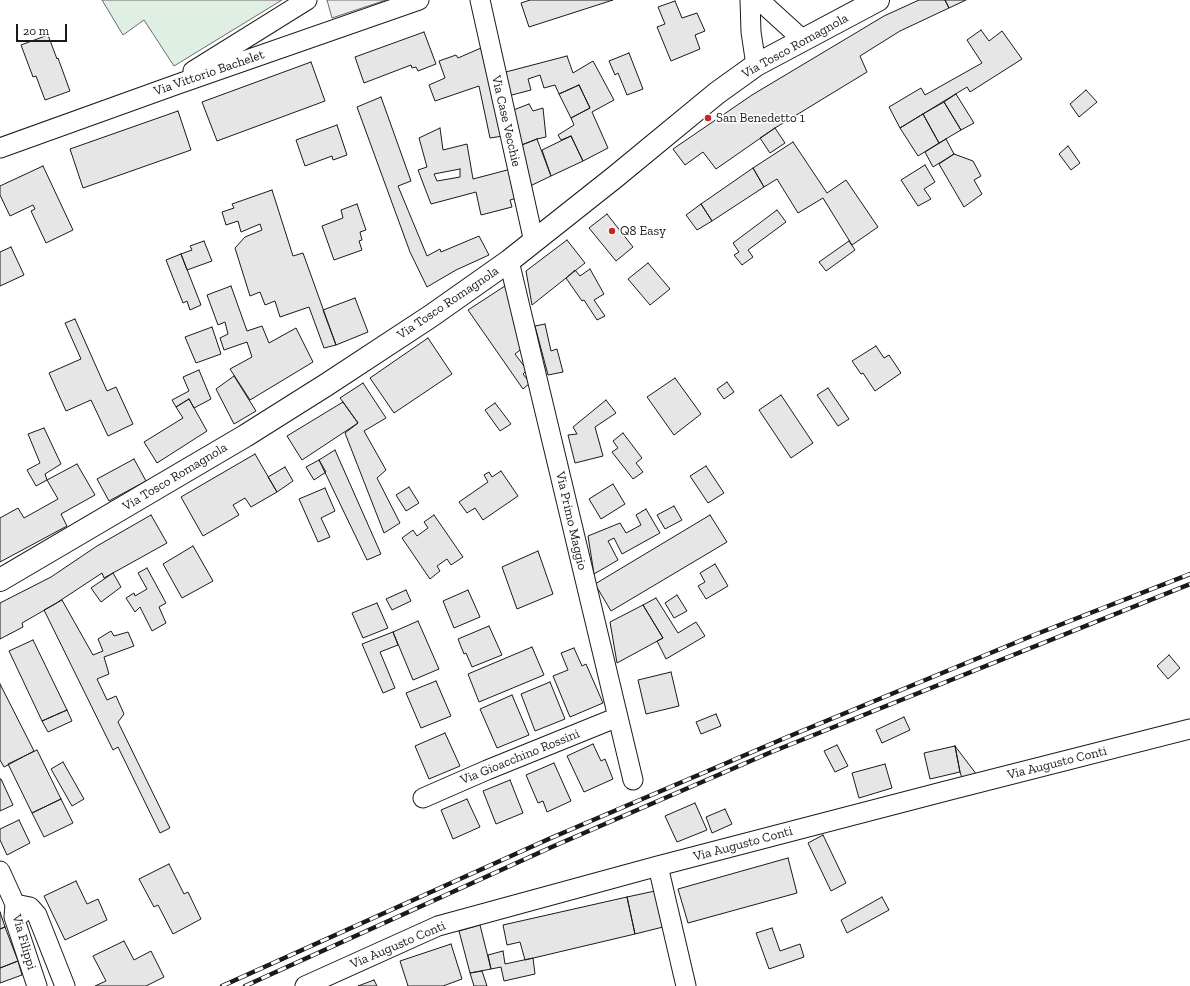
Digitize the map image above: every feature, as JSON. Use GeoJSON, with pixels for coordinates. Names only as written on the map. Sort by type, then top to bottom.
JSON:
{"type":"FeatureCollection","features":[{"type":"Feature","properties":{"kind":"main road","name":"Via Tosco Romagnola"},"geometry":{"type":"LineString","coordinates":[[0,580],[245,436],[431,316],[534,242],[693,112],[756,65],[878,0]]}},
{"type":"Feature","properties":{"kind":"street"},"geometry":{"type":"LineString","coordinates":[[178,84],[188,74],[200,66],[307,0]]}},
{"type":"Feature","properties":{"kind":"street","name":"Via Vittorio Bachelet"},"geometry":{"type":"LineString","coordinates":[[0,148],[178,84],[420,0]]}},
{"type":"Feature","properties":{"kind":"street","name":"Via Case Vecchie"},"geometry":{"type":"LineString","coordinates":[[480,0],[534,242]]}},
{"type":"Feature","properties":{"kind":"street"},"geometry":{"type":"LineString","coordinates":[[750,0],[751,32],[756,65]]}},
{"type":"Feature","properties":{"kind":"street"},"geometry":{"type":"LineString","coordinates":[[758,0],[803,40]]}},
{"type":"Feature","properties":{"kind":"street","name":"Via Primo Maggio"},"geometry":{"type":"LineString","coordinates":[[509,261],[633,780]]}},
{"type":"Feature","properties":{"kind":"street","name":"Via Gioacchino Rossini"},"geometry":{"type":"LineString","coordinates":[[423,798],[487,770],[618,717]]}},
{"type":"Feature","properties":{"kind":"street","name":"Via Augusto Conti"},"geometry":{"type":"LineString","coordinates":[[305,986],[438,926],[658,866],[1190,729]]}},
{"type":"Feature","properties":{"kind":"street"},"geometry":{"type":"LineString","coordinates":[[658,866],[686,986]]}},
{"type":"Feature","properties":{"kind":"street"},"geometry":{"type":"LineString","coordinates":[[0,871],[15,904],[30,928],[51,986]]}},
{"type":"Feature","properties":{"kind":"street","name":"Via Filippi"},"geometry":{"type":"LineString","coordinates":[[36,986],[14,916],[15,904],[30,907],[37,915],[65,986]]}},
{"type":"Feature","properties":{"kind":"green space"},"geometry":{"type":"Polygon","coordinates":[[[102,0],[282,0],[174,66],[144,20],[123,35],[102,0]]]}},
{"type":"Feature","properties":{"kind":"shaded area"},"geometry":{"type":"Polygon","coordinates":[[[327,0],[386,0],[332,18],[327,0]]]}},
{"type":"Feature","properties":{"kind":"building"},"geometry":{"type":"Polygon","coordinates":[[[530,0],[613,0],[529,27],[521,3],[530,0]]]}},
{"type":"Feature","properties":{"kind":"building"},"geometry":{"type":"Polygon","coordinates":[[[919,0],[945,0],[949,8],[900,31],[860,56],[867,72],[775,128],[716,169],[703,152],[685,165],[673,149],[752,95],[884,16],[919,0]]]}},
{"type":"Feature","properties":{"kind":"building"},"geometry":{"type":"Polygon","coordinates":[[[945,0],[966,0],[949,8],[945,0]]]}},
{"type":"Feature","properties":{"kind":"building"},"geometry":{"type":"Polygon","coordinates":[[[675,1],[682,18],[697,13],[705,31],[695,35],[700,49],[671,61],[657,27],[665,24],[658,7],[675,1]]]}},
{"type":"Feature","properties":{"kind":"building"},"geometry":{"type":"Polygon","coordinates":[[[981,30],[989,41],[1002,31],[1022,59],[970,92],[967,87],[900,128],[889,107],[921,88],[925,95],[982,63],[967,40],[981,30]]]}},
{"type":"Feature","properties":{"kind":"building"},"geometry":{"type":"Polygon","coordinates":[[[424,32],[436,64],[418,71],[416,67],[412,68],[411,65],[364,83],[355,57],[424,32]]]}},
{"type":"Feature","properties":{"kind":"building"},"geometry":{"type":"Polygon","coordinates":[[[48,35],[70,91],[45,100],[36,76],[33,77],[21,45],[48,35]]]}},
{"type":"Feature","properties":{"kind":"building"},"geometry":{"type":"Polygon","coordinates":[[[481,48],[503,136],[490,138],[479,86],[435,101],[429,85],[445,78],[439,61],[456,55],[458,58],[481,48]]]}},
{"type":"Feature","properties":{"kind":"building"},"geometry":{"type":"Polygon","coordinates":[[[629,53],[643,89],[627,95],[618,73],[615,75],[609,61],[629,53]]]}},
{"type":"Feature","properties":{"kind":"building"},"geometry":{"type":"Polygon","coordinates":[[[567,56],[573,73],[593,61],[614,100],[592,112],[608,148],[583,161],[571,136],[561,140],[558,135],[574,125],[571,118],[590,108],[579,85],[559,94],[555,85],[544,88],[540,75],[528,79],[531,90],[508,96],[502,73],[567,56]]]}},
{"type":"Feature","properties":{"kind":"building"},"geometry":{"type":"Polygon","coordinates":[[[311,62],[325,101],[217,141],[202,102],[311,62]]]}},
{"type":"Feature","properties":{"kind":"building"},"geometry":{"type":"Polygon","coordinates":[[[579,85],[590,108],[571,118],[559,94],[579,85]]]}},
{"type":"Feature","properties":{"kind":"building"},"geometry":{"type":"Polygon","coordinates":[[[1086,90],[1097,102],[1079,117],[1070,104],[1086,90]]]}},
{"type":"Feature","properties":{"kind":"building"},"geometry":{"type":"Polygon","coordinates":[[[956,94],[974,123],[961,130],[944,102],[956,94]]]}},
{"type":"Feature","properties":{"kind":"building"},"geometry":{"type":"Polygon","coordinates":[[[381,97],[411,181],[398,186],[427,256],[440,249],[441,252],[479,236],[489,255],[456,270],[427,287],[410,252],[357,107],[381,97]]]}},
{"type":"Feature","properties":{"kind":"building"},"geometry":{"type":"Polygon","coordinates":[[[944,102],[961,130],[939,143],[923,114],[944,102]]]}},
{"type":"Feature","properties":{"kind":"building"},"geometry":{"type":"Polygon","coordinates":[[[529,104],[533,111],[543,108],[546,137],[519,146],[511,111],[529,104]]]}},
{"type":"Feature","properties":{"kind":"building"},"geometry":{"type":"Polygon","coordinates":[[[178,111],[191,150],[83,188],[70,149],[178,111]]]}},
{"type":"Feature","properties":{"kind":"building"},"geometry":{"type":"Polygon","coordinates":[[[923,114],[939,143],[918,156],[900,128],[923,114]]]}},
{"type":"Feature","properties":{"kind":"building"},"geometry":{"type":"Polygon","coordinates":[[[337,125],[347,155],[333,160],[332,156],[305,166],[296,140],[337,125]]]}},
{"type":"Feature","properties":{"kind":"building"},"geometry":{"type":"Polygon","coordinates":[[[440,128],[443,150],[467,144],[473,179],[511,169],[517,198],[510,200],[512,207],[481,215],[476,192],[431,204],[418,170],[427,167],[419,138],[440,128]],[[460,169],[434,174],[437,181],[460,177],[460,169]]]}},
{"type":"Feature","properties":{"kind":"building"},"geometry":{"type":"Polygon","coordinates":[[[775,128],[785,143],[770,153],[760,138],[775,128]]]}},
{"type":"Feature","properties":{"kind":"building"},"geometry":{"type":"Polygon","coordinates":[[[571,136],[583,161],[551,176],[542,150],[571,136]]]}},
{"type":"Feature","properties":{"kind":"building"},"geometry":{"type":"Polygon","coordinates":[[[537,139],[551,176],[528,187],[519,146],[537,139]]]}},
{"type":"Feature","properties":{"kind":"building"},"geometry":{"type":"Polygon","coordinates":[[[946,139],[954,154],[933,167],[925,152],[946,139]]]}},
{"type":"Feature","properties":{"kind":"building"},"geometry":{"type":"Polygon","coordinates":[[[793,142],[827,193],[846,180],[878,227],[852,245],[823,198],[798,213],[777,179],[764,187],[753,168],[793,142]]]}},
{"type":"Feature","properties":{"kind":"building"},"geometry":{"type":"Polygon","coordinates":[[[1068,146],[1080,163],[1071,170],[1059,154],[1068,146]]]}},
{"type":"Feature","properties":{"kind":"building"},"geometry":{"type":"Polygon","coordinates":[[[954,154],[973,161],[981,176],[974,180],[982,194],[964,207],[939,164],[954,154]]]}},
{"type":"Feature","properties":{"kind":"building"},"geometry":{"type":"Polygon","coordinates":[[[925,165],[935,182],[924,189],[931,199],[918,206],[901,180],[925,165]]]}},
{"type":"Feature","properties":{"kind":"building"},"geometry":{"type":"Polygon","coordinates":[[[43,166],[73,230],[46,243],[31,211],[35,209],[33,205],[10,216],[0,195],[0,186],[43,166]]]}},
{"type":"Feature","properties":{"kind":"building"},"geometry":{"type":"Polygon","coordinates":[[[753,168],[764,187],[712,221],[701,204],[753,168]]]}},
{"type":"Feature","properties":{"kind":"building"},"geometry":{"type":"Polygon","coordinates":[[[272,190],[293,256],[303,253],[336,345],[324,348],[309,307],[280,317],[275,301],[265,305],[260,292],[250,296],[235,248],[245,237],[262,230],[260,224],[241,232],[238,221],[226,225],[222,212],[234,208],[232,204],[272,190]]]}},
{"type":"Feature","properties":{"kind":"building"},"geometry":{"type":"Polygon","coordinates":[[[357,204],[366,230],[360,232],[362,240],[359,241],[362,250],[334,260],[322,226],[343,218],[341,210],[357,204]]]}},
{"type":"Feature","properties":{"kind":"building"},"geometry":{"type":"Polygon","coordinates":[[[701,204],[712,221],[697,230],[686,215],[701,204]]]}},
{"type":"Feature","properties":{"kind":"building"},"geometry":{"type":"Polygon","coordinates":[[[777,210],[786,222],[748,250],[753,257],[742,265],[734,255],[739,252],[733,243],[777,210]]]}},
{"type":"Feature","properties":{"kind":"building"},"geometry":{"type":"Polygon","coordinates":[[[607,214],[633,247],[616,261],[589,228],[607,214]]]}},
{"type":"Feature","properties":{"kind":"building"},"geometry":{"type":"Polygon","coordinates":[[[567,240],[585,263],[532,305],[526,271],[567,240]]]}},
{"type":"Feature","properties":{"kind":"building"},"geometry":{"type":"Polygon","coordinates":[[[204,241],[212,261],[187,270],[181,254],[192,250],[190,246],[204,241]]]}},
{"type":"Feature","properties":{"kind":"building"},"geometry":{"type":"Polygon","coordinates":[[[849,241],[855,250],[826,271],[819,262],[849,241]]]}},
{"type":"Feature","properties":{"kind":"building"},"geometry":{"type":"Polygon","coordinates":[[[11,247],[24,275],[0,286],[0,252],[11,247]]]}},
{"type":"Feature","properties":{"kind":"building"},"geometry":{"type":"Polygon","coordinates":[[[181,254],[201,305],[190,310],[187,301],[183,303],[166,260],[181,254]]]}},
{"type":"Feature","properties":{"kind":"building"},"geometry":{"type":"Polygon","coordinates":[[[648,263],[670,289],[650,305],[628,279],[648,263]]]}},
{"type":"Feature","properties":{"kind":"building"},"geometry":{"type":"Polygon","coordinates":[[[590,269],[604,294],[594,300],[605,316],[597,320],[584,300],[582,301],[566,278],[575,270],[580,276],[590,269]]]}},
{"type":"Feature","properties":{"kind":"building"},"geometry":{"type":"Polygon","coordinates":[[[231,286],[247,331],[262,326],[269,343],[296,328],[313,362],[250,400],[230,369],[252,357],[247,342],[224,350],[220,338],[228,334],[225,322],[218,325],[207,295],[231,286]]]}},
{"type":"Feature","properties":{"kind":"building"},"geometry":{"type":"Polygon","coordinates":[[[505,286],[524,347],[515,354],[527,370],[523,374],[530,383],[523,389],[468,310],[505,286]]]}},
{"type":"Feature","properties":{"kind":"building"},"geometry":{"type":"Polygon","coordinates":[[[355,298],[368,332],[336,345],[323,310],[355,298]]]}},
{"type":"Feature","properties":{"kind":"building"},"geometry":{"type":"Polygon","coordinates":[[[75,319],[107,391],[116,387],[133,424],[108,436],[91,400],[66,411],[49,373],[81,359],[65,323],[75,319]]]}},
{"type":"Feature","properties":{"kind":"building"},"geometry":{"type":"Polygon","coordinates":[[[545,324],[551,351],[557,349],[563,372],[548,375],[535,326],[545,324]]]}},
{"type":"Feature","properties":{"kind":"building"},"geometry":{"type":"Polygon","coordinates":[[[212,327],[221,354],[196,363],[185,337],[212,327]]]}},
{"type":"Feature","properties":{"kind":"building"},"geometry":{"type":"Polygon","coordinates":[[[428,338],[452,374],[394,413],[370,378],[428,338]]]}},
{"type":"Feature","properties":{"kind":"building"},"geometry":{"type":"Polygon","coordinates":[[[876,346],[884,358],[889,355],[901,373],[875,391],[863,373],[861,374],[852,361],[876,346]]]}},
{"type":"Feature","properties":{"kind":"building"},"geometry":{"type":"Polygon","coordinates":[[[199,370],[211,399],[194,408],[189,399],[176,407],[172,400],[189,391],[183,377],[199,370]]]}},
{"type":"Feature","properties":{"kind":"building"},"geometry":{"type":"Polygon","coordinates":[[[234,376],[256,411],[234,424],[216,389],[234,376]]]}},
{"type":"Feature","properties":{"kind":"building"},"geometry":{"type":"Polygon","coordinates":[[[675,378],[701,414],[674,435],[647,397],[675,378]]]}},
{"type":"Feature","properties":{"kind":"building"},"geometry":{"type":"Polygon","coordinates":[[[727,382],[734,392],[724,399],[717,389],[727,382]]]}},
{"type":"Feature","properties":{"kind":"building"},"geometry":{"type":"Polygon","coordinates":[[[363,383],[386,418],[364,431],[386,470],[377,478],[400,523],[384,533],[345,433],[358,423],[340,398],[363,383]]]}},
{"type":"Feature","properties":{"kind":"building"},"geometry":{"type":"Polygon","coordinates":[[[828,388],[849,419],[838,426],[817,395],[828,388]]]}},
{"type":"Feature","properties":{"kind":"building"},"geometry":{"type":"Polygon","coordinates":[[[781,395],[813,443],[791,458],[759,410],[781,395]]]}},
{"type":"Feature","properties":{"kind":"building"},"geometry":{"type":"Polygon","coordinates":[[[189,399],[207,431],[157,463],[144,442],[183,418],[176,407],[189,399]]]}},
{"type":"Feature","properties":{"kind":"building"},"geometry":{"type":"Polygon","coordinates":[[[606,400],[616,413],[595,427],[603,456],[575,463],[568,435],[577,434],[573,427],[606,400]]]}},
{"type":"Feature","properties":{"kind":"building"},"geometry":{"type":"Polygon","coordinates":[[[343,402],[358,423],[302,460],[287,436],[343,402]]]}},
{"type":"Feature","properties":{"kind":"building"},"geometry":{"type":"Polygon","coordinates":[[[495,403],[511,424],[500,431],[485,410],[495,403]]]}},
{"type":"Feature","properties":{"kind":"building"},"geometry":{"type":"Polygon","coordinates":[[[44,428],[61,464],[45,474],[47,480],[36,486],[27,470],[40,463],[28,434],[44,428]]]}},
{"type":"Feature","properties":{"kind":"building"},"geometry":{"type":"Polygon","coordinates":[[[623,433],[642,458],[636,463],[643,472],[633,479],[612,452],[618,448],[613,441],[623,433]]]}},
{"type":"Feature","properties":{"kind":"building"},"geometry":{"type":"Polygon","coordinates":[[[335,450],[381,554],[367,560],[319,460],[335,450]]]}},
{"type":"Feature","properties":{"kind":"building"},"geometry":{"type":"Polygon","coordinates":[[[255,454],[277,492],[251,507],[245,498],[233,505],[239,515],[203,536],[181,497],[255,454]]]}},
{"type":"Feature","properties":{"kind":"building"},"geometry":{"type":"Polygon","coordinates":[[[134,459],[146,481],[109,501],[97,479],[134,459]]]}},
{"type":"Feature","properties":{"kind":"building"},"geometry":{"type":"Polygon","coordinates":[[[319,460],[326,472],[314,480],[306,467],[319,460]]]}},
{"type":"Feature","properties":{"kind":"building"},"geometry":{"type":"Polygon","coordinates":[[[77,464],[95,495],[61,514],[67,526],[0,562],[0,518],[18,508],[24,518],[58,499],[47,480],[77,464]]]}},
{"type":"Feature","properties":{"kind":"building"},"geometry":{"type":"Polygon","coordinates":[[[706,466],[724,493],[708,503],[690,476],[706,466]]]}},
{"type":"Feature","properties":{"kind":"building"},"geometry":{"type":"Polygon","coordinates":[[[285,467],[293,481],[277,492],[268,477],[285,467]]]}},
{"type":"Feature","properties":{"kind":"building"},"geometry":{"type":"Polygon","coordinates":[[[501,471],[518,496],[483,520],[475,508],[467,513],[459,502],[488,482],[484,475],[489,472],[492,477],[501,471]]]}},
{"type":"Feature","properties":{"kind":"building"},"geometry":{"type":"Polygon","coordinates":[[[613,484],[625,504],[601,519],[589,499],[613,484]]]}},
{"type":"Feature","properties":{"kind":"building"},"geometry":{"type":"Polygon","coordinates":[[[409,487],[419,503],[406,511],[396,495],[409,487]]]}},
{"type":"Feature","properties":{"kind":"building"},"geometry":{"type":"Polygon","coordinates":[[[325,488],[335,511],[321,518],[330,537],[318,542],[299,499],[325,488]]]}},
{"type":"Feature","properties":{"kind":"building"},"geometry":{"type":"Polygon","coordinates":[[[674,506],[682,520],[665,529],[657,515],[674,506]]]}},
{"type":"Feature","properties":{"kind":"building"},"geometry":{"type":"Polygon","coordinates":[[[646,509],[660,533],[622,554],[614,538],[608,541],[618,560],[594,574],[588,536],[620,523],[626,533],[641,525],[636,515],[646,509]]]}},
{"type":"Feature","properties":{"kind":"building"},"geometry":{"type":"Polygon","coordinates":[[[151,515],[167,543],[104,578],[102,573],[55,604],[22,623],[23,627],[0,639],[0,603],[51,577],[97,546],[151,515]]]}},
{"type":"Feature","properties":{"kind":"building"},"geometry":{"type":"Polygon","coordinates":[[[434,515],[463,557],[451,565],[447,559],[437,566],[440,571],[430,579],[402,538],[413,530],[417,536],[428,528],[424,522],[434,515]]]}},
{"type":"Feature","properties":{"kind":"building"},"geometry":{"type":"Polygon","coordinates":[[[710,515],[727,542],[611,611],[595,584],[710,515]]]}},
{"type":"Feature","properties":{"kind":"building"},"geometry":{"type":"Polygon","coordinates":[[[193,546],[213,581],[182,598],[163,564],[193,546]]]}},
{"type":"Feature","properties":{"kind":"building"},"geometry":{"type":"Polygon","coordinates":[[[538,551],[553,594],[517,609],[502,567],[538,551]]]}},
{"type":"Feature","properties":{"kind":"building"},"geometry":{"type":"Polygon","coordinates":[[[715,564],[728,586],[706,599],[698,586],[705,582],[700,573],[715,564]]]}},
{"type":"Feature","properties":{"kind":"building"},"geometry":{"type":"Polygon","coordinates":[[[147,568],[166,603],[159,607],[166,623],[152,631],[140,607],[135,612],[126,598],[134,593],[135,596],[147,589],[138,573],[147,568]]]}},
{"type":"Feature","properties":{"kind":"building"},"geometry":{"type":"Polygon","coordinates":[[[113,573],[121,587],[101,602],[91,588],[113,573]]]}},
{"type":"Feature","properties":{"kind":"building"},"geometry":{"type":"Polygon","coordinates":[[[406,590],[411,601],[392,610],[386,599],[406,590]]]}},
{"type":"Feature","properties":{"kind":"building"},"geometry":{"type":"Polygon","coordinates":[[[468,590],[480,617],[454,628],[443,601],[468,590]]]}},
{"type":"Feature","properties":{"kind":"building"},"geometry":{"type":"Polygon","coordinates":[[[677,595],[687,611],[674,618],[665,603],[677,595]]]}},
{"type":"Feature","properties":{"kind":"building"},"geometry":{"type":"Polygon","coordinates":[[[656,598],[678,633],[696,622],[705,636],[666,659],[657,641],[663,638],[643,605],[656,598]]]}},
{"type":"Feature","properties":{"kind":"building"},"geometry":{"type":"Polygon","coordinates":[[[62,600],[93,655],[103,651],[98,639],[111,631],[114,636],[128,632],[134,646],[104,657],[109,674],[97,679],[107,700],[116,696],[124,714],[118,722],[170,828],[160,833],[118,747],[113,750],[44,610],[62,600]]]}},
{"type":"Feature","properties":{"kind":"building"},"geometry":{"type":"Polygon","coordinates":[[[377,603],[388,628],[363,638],[352,613],[377,603]]]}},
{"type":"Feature","properties":{"kind":"building"},"geometry":{"type":"Polygon","coordinates":[[[643,605],[663,638],[617,663],[610,622],[643,605]]]}},
{"type":"Feature","properties":{"kind":"building"},"geometry":{"type":"Polygon","coordinates":[[[418,621],[439,669],[413,680],[393,632],[418,621]]]}},
{"type":"Feature","properties":{"kind":"building"},"geometry":{"type":"Polygon","coordinates":[[[489,626],[502,655],[472,667],[466,653],[464,654],[458,639],[489,626]]]}},
{"type":"Feature","properties":{"kind":"building"},"geometry":{"type":"Polygon","coordinates":[[[393,632],[398,645],[380,652],[395,688],[383,693],[362,644],[393,632]]]}},
{"type":"Feature","properties":{"kind":"building"},"geometry":{"type":"Polygon","coordinates":[[[33,640],[67,710],[42,721],[9,651],[33,640]]]}},
{"type":"Feature","properties":{"kind":"building"},"geometry":{"type":"Polygon","coordinates":[[[532,647],[544,675],[479,702],[468,674],[532,647]]]}},
{"type":"Feature","properties":{"kind":"building"},"geometry":{"type":"Polygon","coordinates":[[[574,648],[582,666],[586,664],[603,703],[570,717],[553,676],[568,670],[561,653],[574,648]]]}},
{"type":"Feature","properties":{"kind":"building"},"geometry":{"type":"Polygon","coordinates":[[[1169,655],[1180,668],[1168,679],[1157,666],[1169,655]]]}},
{"type":"Feature","properties":{"kind":"building"},"geometry":{"type":"Polygon","coordinates":[[[671,672],[679,706],[646,714],[638,680],[671,672]]]}},
{"type":"Feature","properties":{"kind":"building"},"geometry":{"type":"Polygon","coordinates":[[[436,681],[451,716],[421,728],[406,693],[436,681]]]}},
{"type":"Feature","properties":{"kind":"building"},"geometry":{"type":"Polygon","coordinates":[[[550,682],[565,719],[535,731],[521,694],[550,682]]]}},
{"type":"Feature","properties":{"kind":"building"},"geometry":{"type":"Polygon","coordinates":[[[0,684],[34,751],[4,767],[0,760],[0,684]]]}},
{"type":"Feature","properties":{"kind":"building"},"geometry":{"type":"Polygon","coordinates":[[[512,695],[529,735],[497,748],[480,709],[512,695]]]}},
{"type":"Feature","properties":{"kind":"building"},"geometry":{"type":"Polygon","coordinates":[[[67,710],[72,721],[48,732],[42,721],[67,710]]]}},
{"type":"Feature","properties":{"kind":"building"},"geometry":{"type":"Polygon","coordinates":[[[716,714],[721,726],[701,734],[696,722],[716,714]]]}},
{"type":"Feature","properties":{"kind":"building"},"geometry":{"type":"Polygon","coordinates":[[[904,717],[910,730],[882,743],[876,730],[904,717]]]}},
{"type":"Feature","properties":{"kind":"building"},"geometry":{"type":"Polygon","coordinates":[[[445,733],[460,766],[429,779],[415,746],[445,733]]]}},
{"type":"Feature","properties":{"kind":"building"},"geometry":{"type":"Polygon","coordinates":[[[593,744],[601,761],[605,759],[613,779],[584,792],[567,756],[593,744]]]}},
{"type":"Feature","properties":{"kind":"building"},"geometry":{"type":"Polygon","coordinates":[[[837,745],[848,766],[835,772],[824,751],[837,745]]]}},
{"type":"Feature","properties":{"kind":"building"},"geometry":{"type":"Polygon","coordinates":[[[955,746],[977,775],[962,778],[955,746]]]}},
{"type":"Feature","properties":{"kind":"building"},"geometry":{"type":"Polygon","coordinates":[[[955,746],[960,772],[930,779],[924,753],[955,746]]]}},
{"type":"Feature","properties":{"kind":"building"},"geometry":{"type":"Polygon","coordinates":[[[37,750],[61,799],[32,813],[8,764],[37,750]]]}},
{"type":"Feature","properties":{"kind":"building"},"geometry":{"type":"Polygon","coordinates":[[[63,762],[84,799],[72,806],[51,769],[63,762]]]}},
{"type":"Feature","properties":{"kind":"building"},"geometry":{"type":"Polygon","coordinates":[[[554,763],[571,801],[547,812],[543,801],[538,803],[526,775],[554,763]]]}},
{"type":"Feature","properties":{"kind":"building"},"geometry":{"type":"Polygon","coordinates":[[[885,764],[892,788],[859,798],[852,773],[885,764]]]}},
{"type":"Feature","properties":{"kind":"building"},"geometry":{"type":"Polygon","coordinates":[[[0,779],[13,805],[0,811],[0,779]]]}},
{"type":"Feature","properties":{"kind":"building"},"geometry":{"type":"Polygon","coordinates":[[[510,780],[523,813],[496,824],[483,791],[510,780]]]}},
{"type":"Feature","properties":{"kind":"building"},"geometry":{"type":"Polygon","coordinates":[[[61,799],[73,823],[44,837],[32,813],[61,799]]]}},
{"type":"Feature","properties":{"kind":"building"},"geometry":{"type":"Polygon","coordinates":[[[467,799],[480,827],[453,839],[441,810],[467,799]]]}},
{"type":"Feature","properties":{"kind":"building"},"geometry":{"type":"Polygon","coordinates":[[[695,803],[707,830],[677,842],[665,816],[695,803]]]}},
{"type":"Feature","properties":{"kind":"building"},"geometry":{"type":"Polygon","coordinates":[[[725,809],[732,824],[712,833],[706,817],[725,809]]]}},
{"type":"Feature","properties":{"kind":"building"},"geometry":{"type":"Polygon","coordinates":[[[19,820],[30,843],[7,855],[0,840],[0,829],[19,820]]]}},
{"type":"Feature","properties":{"kind":"building"},"geometry":{"type":"Polygon","coordinates":[[[823,835],[846,883],[831,891],[808,843],[823,835]]]}},
{"type":"Feature","properties":{"kind":"building"},"geometry":{"type":"Polygon","coordinates":[[[788,858],[797,893],[688,923],[678,889],[788,858]]]}},
{"type":"Feature","properties":{"kind":"building"},"geometry":{"type":"Polygon","coordinates":[[[169,864],[184,894],[188,892],[201,919],[173,934],[158,905],[154,907],[139,879],[169,864]]]}},
{"type":"Feature","properties":{"kind":"building"},"geometry":{"type":"Polygon","coordinates":[[[76,881],[87,904],[98,899],[107,920],[65,940],[44,896],[76,881]]]}},
{"type":"Feature","properties":{"kind":"building"},"geometry":{"type":"Polygon","coordinates":[[[655,891],[663,927],[635,934],[627,897],[655,891]]]}},
{"type":"Feature","properties":{"kind":"building"},"geometry":{"type":"Polygon","coordinates":[[[627,897],[635,934],[525,960],[520,942],[507,945],[503,925],[627,897]]]}},
{"type":"Feature","properties":{"kind":"building"},"geometry":{"type":"Polygon","coordinates":[[[882,897],[889,910],[847,933],[841,920],[882,897]]]}},
{"type":"Feature","properties":{"kind":"building"},"geometry":{"type":"Polygon","coordinates":[[[0,912],[5,927],[0,929],[0,912]]]}},
{"type":"Feature","properties":{"kind":"building"},"geometry":{"type":"Polygon","coordinates":[[[480,925],[491,969],[470,973],[459,931],[480,925]]]}},
{"type":"Feature","properties":{"kind":"building"},"geometry":{"type":"Polygon","coordinates":[[[5,927],[18,961],[0,968],[0,929],[5,927]]]}},
{"type":"Feature","properties":{"kind":"building"},"geometry":{"type":"Polygon","coordinates":[[[772,928],[780,951],[800,944],[804,957],[769,969],[756,933],[772,928]]]}},
{"type":"Feature","properties":{"kind":"building"},"geometry":{"type":"Polygon","coordinates":[[[124,941],[134,960],[151,951],[164,977],[146,986],[95,986],[106,981],[93,956],[124,941]]]}},
{"type":"Feature","properties":{"kind":"building"},"geometry":{"type":"Polygon","coordinates":[[[451,944],[462,979],[443,986],[408,986],[400,961],[451,944]]]}},
{"type":"Feature","properties":{"kind":"building"},"geometry":{"type":"Polygon","coordinates":[[[503,951],[505,964],[533,958],[535,974],[504,981],[501,967],[491,969],[488,955],[503,951]]]}},
{"type":"Feature","properties":{"kind":"building"},"geometry":{"type":"Polygon","coordinates":[[[18,961],[22,975],[0,983],[0,968],[18,961]]]}},
{"type":"Feature","properties":{"kind":"building"},"geometry":{"type":"Polygon","coordinates":[[[482,971],[487,986],[474,986],[470,973],[482,971]]]}},
{"type":"Feature","properties":{"kind":"building"},"geometry":{"type":"Polygon","coordinates":[[[374,980],[377,986],[358,986],[374,980]]]}},
{"type":"Feature","properties":{"kind":"railway"},"geometry":{"type":"LineString","coordinates":[[222,986],[551,838],[785,738],[1034,635],[1190,574]]}},
{"type":"Feature","properties":{"kind":"railway"},"geometry":{"type":"LineString","coordinates":[[245,986],[554,846],[769,753],[1190,584]]}},
{"type":"Feature","properties":{"kind":"place","name":"San Benedetto 1"},"geometry":{"type":"Point","coordinates":[708,118]}},
{"type":"Feature","properties":{"kind":"place","name":"Q8 Easy"},"geometry":{"type":"Point","coordinates":[612,231]}}]}
